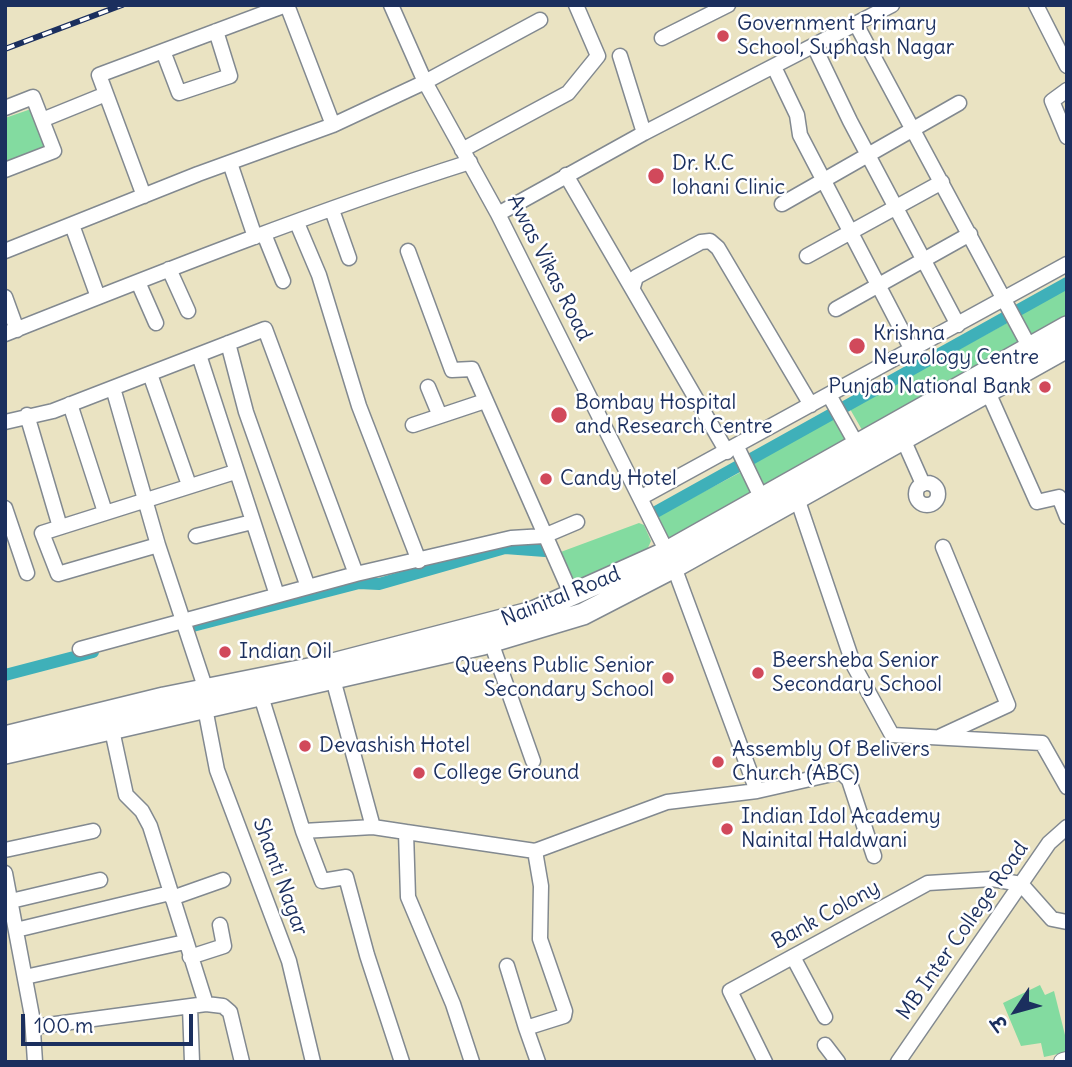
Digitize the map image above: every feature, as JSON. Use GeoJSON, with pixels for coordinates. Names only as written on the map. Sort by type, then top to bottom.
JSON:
{"type":"FeatureCollection","features":[{"type":"Feature","properties":{"kind":"highway","name":"Nainital Road"},"geometry":{"type":"LineString","coordinates":[[670,559],[762,499],[794,491],[857,445],[1067,327]]}},
{"type":"Feature","properties":{"kind":"highway","name":"Nainital Road"},"geometry":{"type":"LineString","coordinates":[[205,699],[261,696],[491,642],[576,605],[670,559],[794,491],[903,439],[1067,347]]}},
{"type":"Feature","properties":{"kind":"highway","name":"Nainital Road"},"geometry":{"type":"LineString","coordinates":[[6,741],[205,699],[275,678],[484,627],[533,612],[576,605]]}},
{"type":"Feature","properties":{"kind":"street"},"geometry":{"type":"LineString","coordinates":[[144,196],[99,75],[216,31],[286,5],[333,125]]}},
{"type":"Feature","properties":{"kind":"street","name":"Awas Vikas Road"},"geometry":{"type":"LineString","coordinates":[[391,5],[425,82],[498,214],[670,559],[757,791]]}},
{"type":"Feature","properties":{"kind":"street"},"geometry":{"type":"LineString","coordinates":[[5,296],[11,332],[466,156],[568,93],[598,56],[576,5]]}},
{"type":"Feature","properties":{"kind":"street"},"geometry":{"type":"LineString","coordinates":[[662,38],[728,5]]}},
{"type":"Feature","properties":{"kind":"street"},"geometry":{"type":"LineString","coordinates":[[498,214],[644,133],[892,5]]}},
{"type":"Feature","properties":{"kind":"street"},"geometry":{"type":"LineString","coordinates":[[1036,5],[1067,66]]}},
{"type":"Feature","properties":{"kind":"street"},"geometry":{"type":"LineString","coordinates":[[5,251],[333,125],[425,82],[540,20]]}},
{"type":"Feature","properties":{"kind":"street"},"geometry":{"type":"LineString","coordinates":[[856,24],[1030,348]]}},
{"type":"Feature","properties":{"kind":"street"},"geometry":{"type":"LineString","coordinates":[[163,51],[179,93],[230,76],[216,31]]}},
{"type":"Feature","properties":{"kind":"street"},"geometry":{"type":"LineString","coordinates":[[814,46],[895,208],[958,325]]}},
{"type":"Feature","properties":{"kind":"street"},"geometry":{"type":"LineString","coordinates":[[620,56],[644,133]]}},
{"type":"Feature","properties":{"kind":"street"},"geometry":{"type":"LineString","coordinates":[[774,67],[797,115],[800,135],[912,350]]}},
{"type":"Feature","properties":{"kind":"street"},"geometry":{"type":"LineString","coordinates":[[1067,90],[1052,101],[1067,136]]}},
{"type":"Feature","properties":{"kind":"street"},"geometry":{"type":"LineString","coordinates":[[42,120],[106,94]]}},
{"type":"Feature","properties":{"kind":"street"},"geometry":{"type":"LineString","coordinates":[[5,108],[33,97],[54,151],[5,170]]}},
{"type":"Feature","properties":{"kind":"street"},"geometry":{"type":"LineString","coordinates":[[782,204],[959,103]]}},
{"type":"Feature","properties":{"kind":"street"},"geometry":{"type":"LineString","coordinates":[[230,163],[260,235],[283,281]]}},
{"type":"Feature","properties":{"kind":"street"},"geometry":{"type":"LineString","coordinates":[[566,175],[762,499]]}},
{"type":"Feature","properties":{"kind":"street"},"geometry":{"type":"LineString","coordinates":[[807,256],[942,182]]}},
{"type":"Feature","properties":{"kind":"street"},"geometry":{"type":"LineString","coordinates":[[332,210],[349,258]]}},
{"type":"Feature","properties":{"kind":"street"},"geometry":{"type":"LineString","coordinates":[[297,223],[319,275],[359,406],[419,561]]}},
{"type":"Feature","properties":{"kind":"street"},"geometry":{"type":"LineString","coordinates":[[72,225],[98,297]]}},
{"type":"Feature","properties":{"kind":"street"},"geometry":{"type":"LineString","coordinates":[[835,309],[970,234]]}},
{"type":"Feature","properties":{"kind":"street"},"geometry":{"type":"LineString","coordinates":[[632,286],[636,277],[701,242],[710,241],[718,248],[811,405]]}},
{"type":"Feature","properties":{"kind":"street"},"geometry":{"type":"LineString","coordinates":[[408,251],[452,370],[472,369],[576,605]]}},
{"type":"Feature","properties":{"kind":"street"},"geometry":{"type":"LineString","coordinates":[[640,498],[738,456],[811,405],[835,404],[912,350],[958,325],[1009,309],[1067,264]]}},
{"type":"Feature","properties":{"kind":"street"},"geometry":{"type":"LineString","coordinates":[[169,269],[188,310]]}},
{"type":"Feature","properties":{"kind":"street"},"geometry":{"type":"LineString","coordinates":[[138,282],[156,323]]}},
{"type":"Feature","properties":{"kind":"street"},"geometry":{"type":"LineString","coordinates":[[5,422],[70,404],[265,328],[356,574]]}},
{"type":"Feature","properties":{"kind":"street"},"geometry":{"type":"LineString","coordinates":[[228,343],[246,412],[308,587]]}},
{"type":"Feature","properties":{"kind":"street"},"geometry":{"type":"LineString","coordinates":[[199,355],[277,595]]}},
{"type":"Feature","properties":{"kind":"street"},"geometry":{"type":"LineString","coordinates":[[150,374],[189,485]]}},
{"type":"Feature","properties":{"kind":"street"},"geometry":{"type":"LineString","coordinates":[[428,387],[440,415]]}},
{"type":"Feature","properties":{"kind":"street","name":"Shanti Nagar"},"geometry":{"type":"LineString","coordinates":[[113,388],[158,545],[186,624],[205,699],[217,770],[289,961],[313,1062]]}},
{"type":"Feature","properties":{"kind":"street"},"geometry":{"type":"LineString","coordinates":[[988,392],[1037,502],[1059,497],[1067,517]]}},
{"type":"Feature","properties":{"kind":"street"},"geometry":{"type":"LineString","coordinates":[[413,425],[485,401]]}},
{"type":"Feature","properties":{"kind":"street"},"geometry":{"type":"LineString","coordinates":[[70,404],[105,512]]}},
{"type":"Feature","properties":{"kind":"street"},"geometry":{"type":"LineString","coordinates":[[835,404],[857,445]]}},
{"type":"Feature","properties":{"kind":"street"},"geometry":{"type":"LineString","coordinates":[[27,415],[60,527]]}},
{"type":"Feature","properties":{"kind":"street"},"geometry":{"type":"LineString","coordinates":[[903,439],[923,484]]}},
{"type":"Feature","properties":{"kind":"street"},"geometry":{"type":"LineString","coordinates":[[158,545],[58,574],[42,533],[235,472]]}},
{"type":"Feature","properties":{"kind":"street"},"geometry":{"type":"LineString","coordinates":[[794,491],[854,666],[892,735],[1042,743],[1067,787]]}},
{"type":"Feature","properties":{"kind":"street"},"geometry":{"type":"LineString","coordinates":[[5,508],[27,573]]}},
{"type":"Feature","properties":{"kind":"street"},"geometry":{"type":"LineString","coordinates":[[196,536],[252,522]]}},
{"type":"Feature","properties":{"kind":"street"},"geometry":{"type":"LineString","coordinates":[[80,649],[186,624],[277,595],[356,574],[510,538],[544,536],[577,522]]}},
{"type":"Feature","properties":{"kind":"street"},"geometry":{"type":"LineString","coordinates":[[936,738],[1008,705],[943,547]]}},
{"type":"Feature","properties":{"kind":"street"},"geometry":{"type":"LineString","coordinates":[[491,642],[533,761]]}},
{"type":"Feature","properties":{"kind":"street"},"geometry":{"type":"LineString","coordinates":[[333,680],[373,827]]}},
{"type":"Feature","properties":{"kind":"street"},"geometry":{"type":"LineString","coordinates":[[261,696],[303,831],[323,880],[346,877],[367,955],[402,1062]]}},
{"type":"Feature","properties":{"kind":"street"},"geometry":{"type":"LineString","coordinates":[[110,721],[127,795],[142,811],[150,826],[206,1004]]}},
{"type":"Feature","properties":{"kind":"street"},"geometry":{"type":"LineString","coordinates":[[303,831],[373,827],[535,851],[667,802],[757,791],[841,772],[849,780],[874,856]]}},
{"type":"Feature","properties":{"kind":"street","name":"MB Inter College Road"},"geometry":{"type":"LineString","coordinates":[[898,1062],[1049,843],[1067,827]]}},
{"type":"Feature","properties":{"kind":"street"},"geometry":{"type":"LineString","coordinates":[[5,850],[93,831]]}},
{"type":"Feature","properties":{"kind":"street"},"geometry":{"type":"LineString","coordinates":[[406,832],[408,897],[453,1004],[472,1062]]}},
{"type":"Feature","properties":{"kind":"street"},"geometry":{"type":"LineString","coordinates":[[526,1028],[564,1016],[565,1011],[540,939],[541,886],[535,851]]}},
{"type":"Feature","properties":{"kind":"street"},"geometry":{"type":"LineString","coordinates":[[5,873],[33,1027],[35,1062]]}},
{"type":"Feature","properties":{"kind":"street","name":"Bank Colony"},"geometry":{"type":"LineString","coordinates":[[765,1062],[730,991],[928,883],[992,879],[1021,884]]}},
{"type":"Feature","properties":{"kind":"street"},"geometry":{"type":"LineString","coordinates":[[11,901],[100,880]]}},
{"type":"Feature","properties":{"kind":"street"},"geometry":{"type":"LineString","coordinates":[[16,930],[171,896],[223,880]]}},
{"type":"Feature","properties":{"kind":"street"},"geometry":{"type":"LineString","coordinates":[[1021,884],[1052,919],[1067,922]]}},
{"type":"Feature","properties":{"kind":"street"},"geometry":{"type":"LineString","coordinates":[[190,957],[224,946],[220,925]]}},
{"type":"Feature","properties":{"kind":"street"},"geometry":{"type":"LineString","coordinates":[[25,977],[185,942]]}},
{"type":"Feature","properties":{"kind":"street"},"geometry":{"type":"LineString","coordinates":[[793,957],[825,1017]]}},
{"type":"Feature","properties":{"kind":"street"},"geometry":{"type":"LineString","coordinates":[[507,966],[538,1062]]}},
{"type":"Feature","properties":{"kind":"street"},"geometry":{"type":"LineString","coordinates":[[33,1027],[206,1004],[223,1006],[230,1012],[242,1062]]}},
{"type":"Feature","properties":{"kind":"street"},"geometry":{"type":"LineString","coordinates":[[190,1007],[192,1062]]}},
{"type":"Feature","properties":{"kind":"street"},"geometry":{"type":"LineString","coordinates":[[825,1045],[838,1062]]}},
{"type":"Feature","properties":{"kind":"green space"},"geometry":{"type":"Polygon","coordinates":[[[34,108],[49,148],[5,164],[5,118],[34,108]]]}},
{"type":"Feature","properties":{"kind":"green space"},"geometry":{"type":"Polygon","coordinates":[[[1067,288],[1067,320],[1033,339],[1019,314],[1067,288]]]}},
{"type":"Feature","properties":{"kind":"green space"},"geometry":{"type":"Polygon","coordinates":[[[1007,323],[1022,345],[865,435],[850,409],[1007,323]]]}},
{"type":"Feature","properties":{"kind":"green space"},"geometry":{"type":"Polygon","coordinates":[[[836,415],[850,441],[767,489],[752,463],[836,415]]]}},
{"type":"Feature","properties":{"kind":"green space"},"geometry":{"type":"Polygon","coordinates":[[[741,472],[753,494],[669,542],[656,517],[741,472]]]}},
{"type":"Feature","properties":{"kind":"green space"},"geometry":{"type":"Polygon","coordinates":[[[639,523],[644,525],[651,541],[647,550],[575,583],[571,580],[558,553],[639,523]]]}},
{"type":"Feature","properties":{"kind":"green space"},"geometry":{"type":"Polygon","coordinates":[[[1040,985],[1045,995],[1054,991],[1067,1052],[1044,1057],[1041,1043],[1021,1046],[1003,1003],[1040,985]]]}},
{"type":"Feature","properties":{"kind":"waterway"},"geometry":{"type":"LineString","coordinates":[[654,513],[1067,283]]}},
{"type":"Feature","properties":{"kind":"waterway"},"geometry":{"type":"LineString","coordinates":[[185,628],[359,583],[379,584],[505,548],[545,551]]}},
{"type":"Feature","properties":{"kind":"waterway"},"geometry":{"type":"LineString","coordinates":[[5,675],[93,652]]}},
{"type":"Feature","properties":{"kind":"railway"},"geometry":{"type":"LineString","coordinates":[[5,49],[122,5]]}},
{"type":"Feature","properties":{"kind":"place","name":"Government Primary School, Suphash Nagar"},"geometry":{"type":"Point","coordinates":[723,36]}},
{"type":"Feature","properties":{"kind":"place","name":"Dr. K.C lohani Clinic"},"geometry":{"type":"Point","coordinates":[656,176]}},
{"type":"Feature","properties":{"kind":"place","name":"Krishna Neurology Centre"},"geometry":{"type":"Point","coordinates":[857,346]}},
{"type":"Feature","properties":{"kind":"place","name":"Punjab National Bank"},"geometry":{"type":"Point","coordinates":[1045,387]}},
{"type":"Feature","properties":{"kind":"place","name":"Bombay Hospital and Research Centre"},"geometry":{"type":"Point","coordinates":[559,415]}},
{"type":"Feature","properties":{"kind":"place","name":"Candy Hotel"},"geometry":{"type":"Point","coordinates":[546,479]}},
{"type":"Feature","properties":{"kind":"place","name":"Indian Oil"},"geometry":{"type":"Point","coordinates":[225,652]}},
{"type":"Feature","properties":{"kind":"place","name":"Beersheba Senior Secondary School"},"geometry":{"type":"Point","coordinates":[758,673]}},
{"type":"Feature","properties":{"kind":"place","name":"Queens Public Senior Secondary School"},"geometry":{"type":"Point","coordinates":[668,678]}},
{"type":"Feature","properties":{"kind":"place","name":"Devashish Hotel"},"geometry":{"type":"Point","coordinates":[305,746]}},
{"type":"Feature","properties":{"kind":"place","name":"Assembly Of Belivers Church (ABC)"},"geometry":{"type":"Point","coordinates":[718,762]}},
{"type":"Feature","properties":{"kind":"place","name":"College Ground"},"geometry":{"type":"Point","coordinates":[419,773]}},
{"type":"Feature","properties":{"kind":"place","name":"Indian Idol Academy Nainital Haldwani"},"geometry":{"type":"Point","coordinates":[727,829]}}]}
